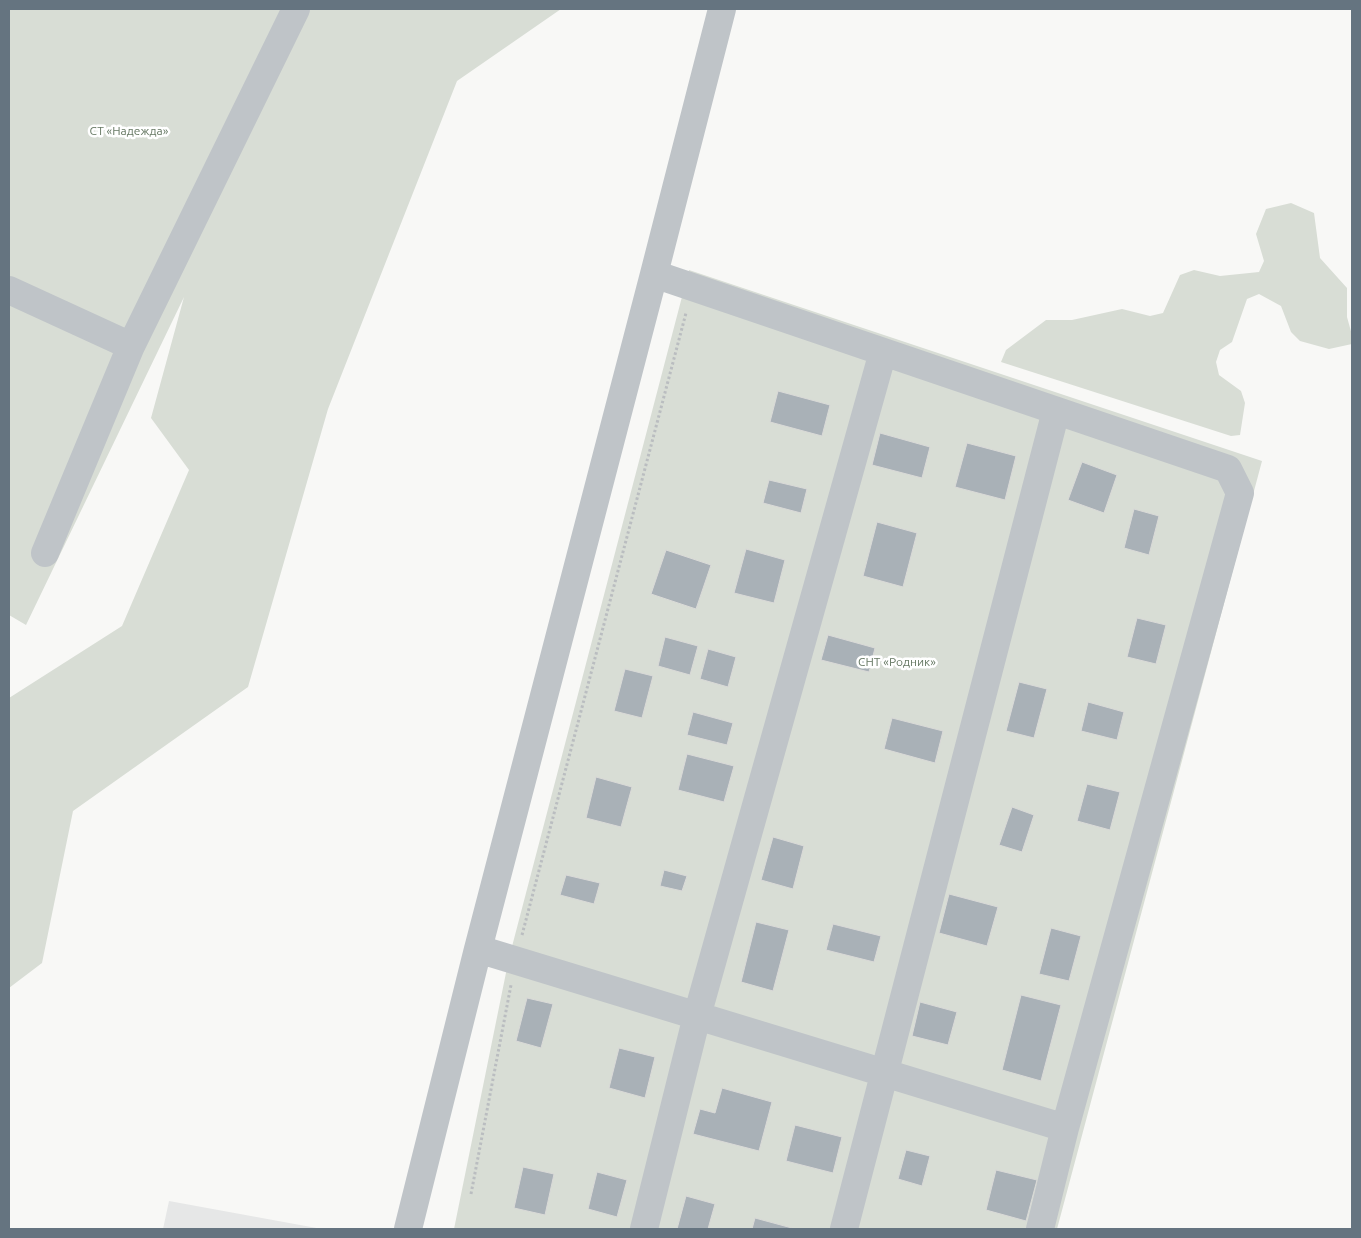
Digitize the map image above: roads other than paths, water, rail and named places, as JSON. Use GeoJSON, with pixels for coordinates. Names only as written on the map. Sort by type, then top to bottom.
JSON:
{"type":"FeatureCollection","features":[{"type":"Feature","properties":{"kind":"street"},"geometry":{"type":"LineString","coordinates":[[45,553],[131,346],[296,9]]}},
{"type":"Feature","properties":{"kind":"street"},"geometry":{"type":"LineString","coordinates":[[408,1229],[478,949],[722,9]]}},
{"type":"Feature","properties":{"kind":"street"},"geometry":{"type":"LineString","coordinates":[[654,274],[1228,469],[1240,493],[1065,1128],[1040,1229]]}},
{"type":"Feature","properties":{"kind":"street"},"geometry":{"type":"LineString","coordinates":[[9,290],[131,346]]}},
{"type":"Feature","properties":{"kind":"street"},"geometry":{"type":"LineString","coordinates":[[644,1229],[697,1016],[883,352]]}},
{"type":"Feature","properties":{"kind":"street"},"geometry":{"type":"LineString","coordinates":[[844,1229],[883,1072],[1056,411]]}},
{"type":"Feature","properties":{"kind":"street"},"geometry":{"type":"LineString","coordinates":[[478,949],[1065,1128]]}},
{"type":"Feature","properties":{"kind":"park label","name":"СТ «Надежда»"},"geometry":{"type":"Point","coordinates":[129,131]}},
{"type":"Feature","properties":{"kind":"park label","name":"СНТ «Родник»"},"geometry":{"type":"Point","coordinates":[897,662]}}]}
